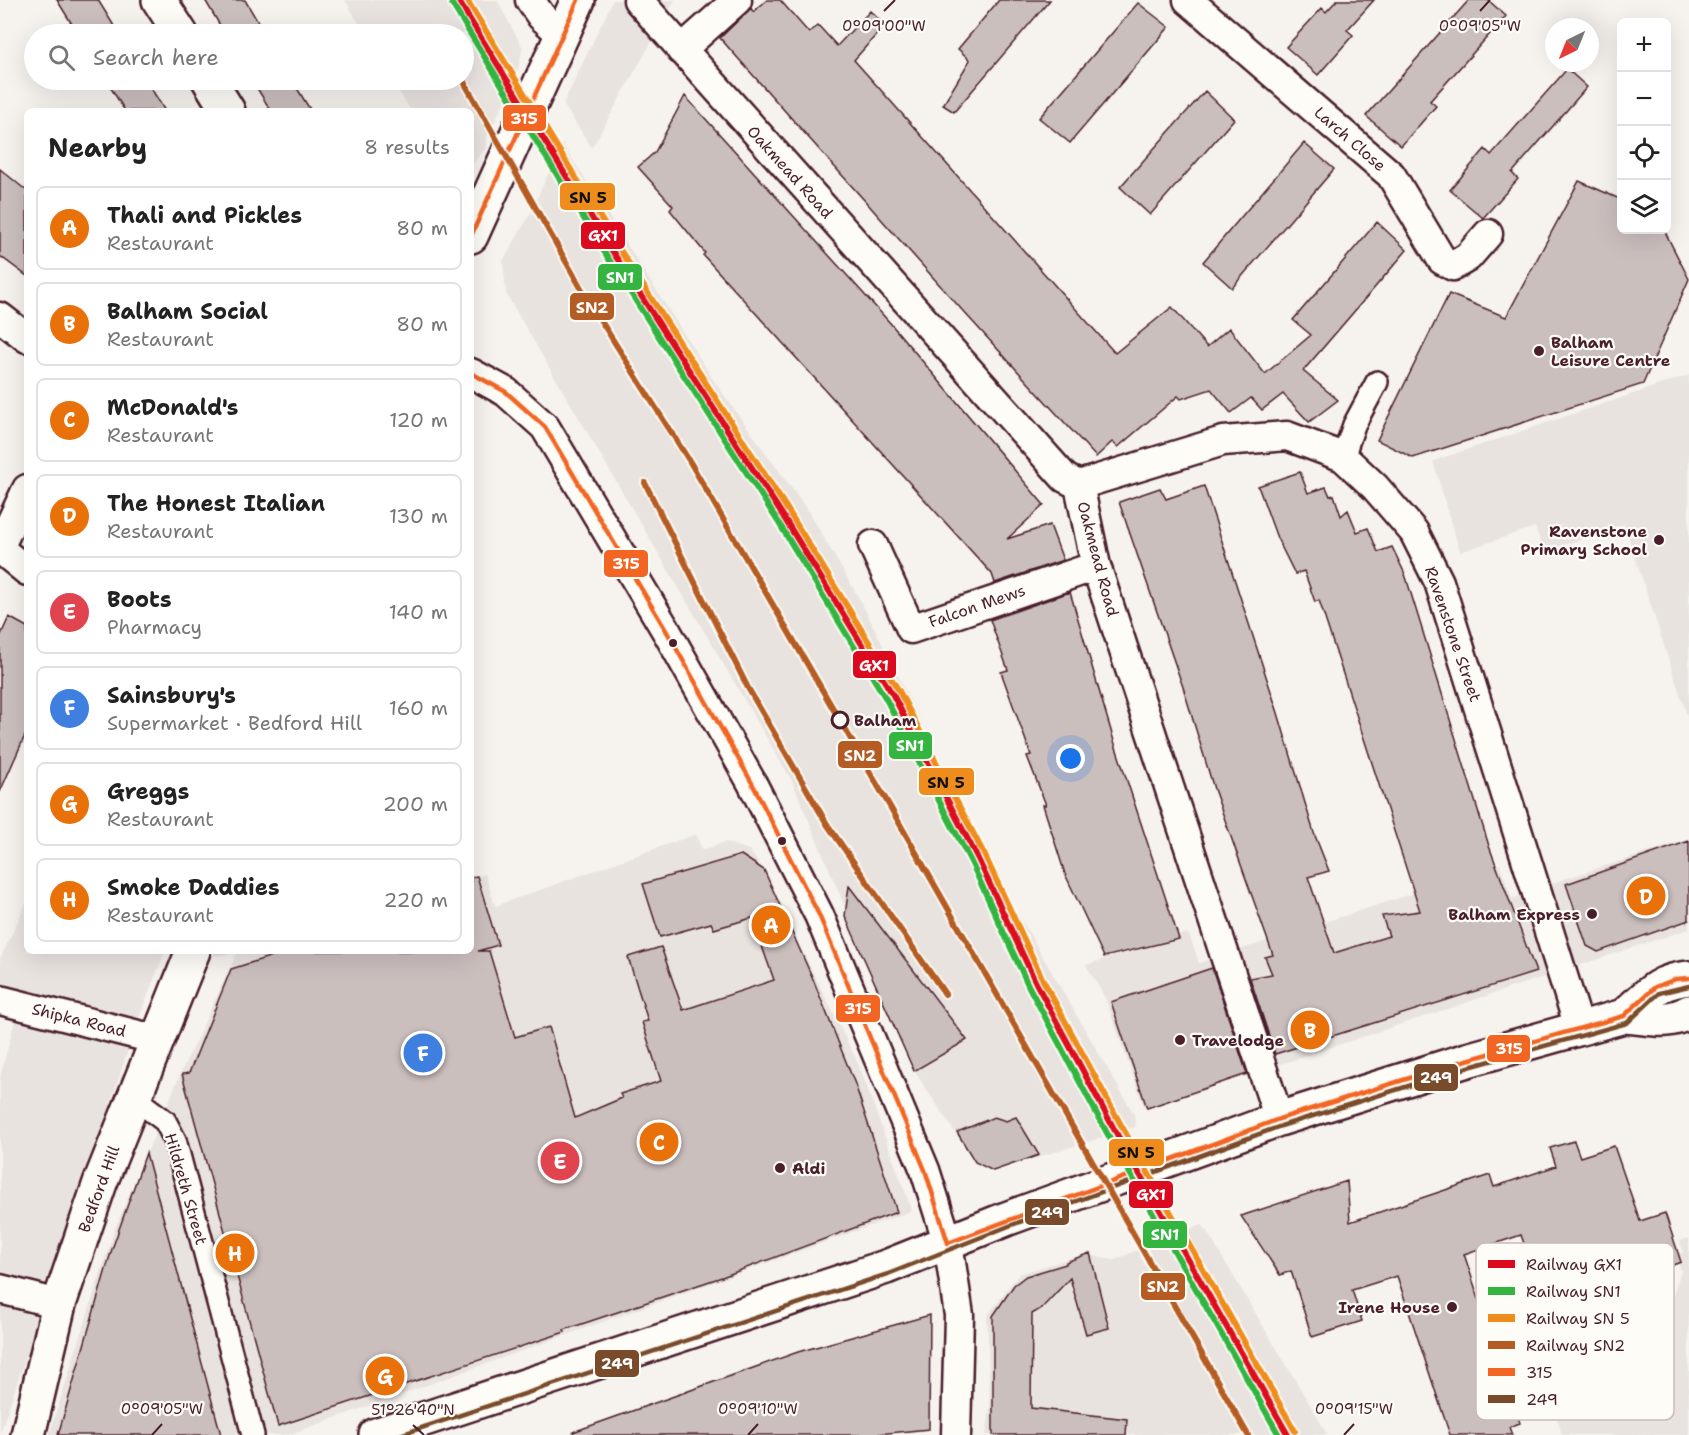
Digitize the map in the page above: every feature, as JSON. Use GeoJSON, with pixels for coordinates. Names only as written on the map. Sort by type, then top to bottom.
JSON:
{"type":"FeatureCollection","features":[{"type":"Feature","properties":{"kind":"main road"},"geometry":{"type":"LineString","coordinates":[[159,0],[175,24]]}},
{"type":"Feature","properties":{"kind":"main road"},"geometry":{"type":"LineString","coordinates":[[474,229],[578,0]]}},
{"type":"Feature","properties":{"kind":"main road"},"geometry":{"type":"LineString","coordinates":[[215,90],[226,108]]}},
{"type":"Feature","properties":{"kind":"main road","name":"Bedford Hill"},"geometry":{"type":"LineString","coordinates":[[28,1435],[59,1304],[133,1097],[192,954]]}},
{"type":"Feature","properties":{"kind":"main road"},"geometry":{"type":"LineString","coordinates":[[376,1435],[886,1267],[1280,1119],[1467,1060],[1624,1016],[1655,987],[1676,979],[1689,978]]}},
{"type":"Feature","properties":{"kind":"main road"},"geometry":{"type":"LineString","coordinates":[[1624,1016],[1651,1021],[1680,1017],[1689,1012]]}},
{"type":"Feature","properties":{"kind":"street"},"geometry":{"type":"LineString","coordinates":[[530,0],[541,16],[562,34]]}},
{"type":"Feature","properties":{"kind":"street","name":"Oakmead Road"},"geometry":{"type":"LineString","coordinates":[[638,0],[1065,478],[1079,485],[1096,566],[1280,1119]]}},
{"type":"Feature","properties":{"kind":"street"},"geometry":{"type":"LineString","coordinates":[[681,50],[737,0]]}},
{"type":"Feature","properties":{"kind":"street","name":"Larch Close"},"geometry":{"type":"LineString","coordinates":[[1188,0],[1391,175],[1442,260],[1453,266],[1468,257],[1488,234]]}},
{"type":"Feature","properties":{"kind":"street"},"geometry":{"type":"LineString","coordinates":[[0,317],[24,336]]}},
{"type":"Feature","properties":{"kind":"street"},"geometry":{"type":"LineString","coordinates":[[474,375],[506,392],[546,427],[667,632],[752,783],[819,915],[921,1160],[948,1243],[959,1315],[956,1435]]}},
{"type":"Feature","properties":{"kind":"street"},"geometry":{"type":"LineString","coordinates":[[1343,457],[1354,425],[1377,382]]}},
{"type":"Feature","properties":{"kind":"street","name":"Ravenstone Street"},"geometry":{"type":"LineString","coordinates":[[1079,485],[1223,441],[1287,436],[1343,457],[1375,487],[1414,532],[1439,582],[1580,1030]]}},
{"type":"Feature","properties":{"kind":"street"},"geometry":{"type":"LineString","coordinates":[[24,495],[0,547],[24,568]]}},
{"type":"Feature","properties":{"kind":"street","name":"Falcon Mews"},"geometry":{"type":"LineString","coordinates":[[873,545],[911,629],[1096,566]]}},
{"type":"Feature","properties":{"kind":"street","name":"Shipka Road"},"geometry":{"type":"LineString","coordinates":[[0,1000],[158,1040]]}},
{"type":"Feature","properties":{"kind":"street","name":"Hildreth Street"},"geometry":{"type":"LineString","coordinates":[[133,1097],[165,1121],[175,1140],[253,1435]]}},
{"type":"Feature","properties":{"kind":"street"},"geometry":{"type":"LineString","coordinates":[[0,1289],[59,1304]]}},
{"type":"Feature","properties":{"kind":"shaded area"},"geometry":{"type":"Polygon","coordinates":[[[345,0],[497,0],[523,48],[516,77],[487,138],[487,147],[474,162],[474,108],[409,108],[398,90],[474,90],[474,24],[359,24],[345,0]]]}},
{"type":"Feature","properties":{"kind":"shaded area"},"geometry":{"type":"Polygon","coordinates":[[[613,0],[675,0],[592,148],[563,104],[613,0]]]}},
{"type":"Feature","properties":{"kind":"shaded area"},"geometry":{"type":"Polygon","coordinates":[[[562,143],[716,384],[809,512],[860,600],[1018,914],[1134,1114],[1136,1127],[993,1171],[975,1162],[914,1071],[792,781],[506,294],[503,261],[530,214],[562,143]]]}},
{"type":"Feature","properties":{"kind":"shaded area","name":"Ravenstone Primary School"},"geometry":{"type":"Polygon","coordinates":[[[1689,375],[1689,722],[1624,524],[1544,552],[1535,527],[1460,552],[1433,461],[1689,375]]]}},
{"type":"Feature","properties":{"kind":"shaded area"},"geometry":{"type":"Polygon","coordinates":[[[696,834],[702,850],[725,842],[749,850],[759,863],[859,1065],[912,1211],[288,1435],[49,1435],[114,1231],[181,1072],[237,954],[474,954],[474,877],[485,874],[495,906],[696,834]]]}},
{"type":"Feature","properties":{"kind":"shaded area"},"geometry":{"type":"Polygon","coordinates":[[[1689,839],[1689,929],[1145,1109],[1105,998],[1086,965],[1186,933],[1189,934],[1199,963],[1500,865],[1512,899],[1564,879],[1689,839]]]}},
{"type":"Feature","properties":{"kind":"shaded area"},"geometry":{"type":"Polygon","coordinates":[[[24,907],[24,954],[164,954],[139,1018],[0,1434],[0,1077],[16,1016],[0,1012],[0,959],[24,907]]]}},
{"type":"Feature","properties":{"kind":"shaded area"},"geometry":{"type":"Polygon","coordinates":[[[1203,1225],[1328,1435],[986,1435],[990,1409],[987,1316],[1019,1274],[1084,1254],[1114,1260],[1184,1230],[1203,1225]]]}},
{"type":"Feature","properties":{"kind":"shaded area"},"geometry":{"type":"Polygon","coordinates":[[[1689,1238],[1689,1435],[1562,1435],[1558,1420],[1674,1420],[1674,1292],[1681,1271],[1676,1255],[1683,1252],[1680,1241],[1689,1238]]]}},
{"type":"Feature","properties":{"kind":"building"},"geometry":{"type":"Polygon","coordinates":[[[57,0],[98,0],[113,24],[72,24],[57,0]]]}},
{"type":"Feature","properties":{"kind":"building"},"geometry":{"type":"Polygon","coordinates":[[[205,0],[245,0],[259,24],[219,24],[205,0]]]}},
{"type":"Feature","properties":{"kind":"building"},"geometry":{"type":"Polygon","coordinates":[[[767,0],[780,0],[809,33],[818,25],[837,46],[870,11],[885,25],[854,60],[1115,353],[1172,307],[1207,347],[1229,328],[1265,374],[1311,335],[1293,320],[1377,222],[1407,250],[1303,371],[1338,400],[1309,422],[1283,394],[1262,410],[1251,398],[1231,413],[1211,389],[1181,399],[1178,396],[1118,447],[1112,442],[1096,457],[720,38],[751,8],[753,12],[767,0]]]}},
{"type":"Feature","properties":{"kind":"building"},"geometry":{"type":"Polygon","coordinates":[[[999,0],[1050,0],[954,112],[943,105],[970,60],[958,49],[999,0]]]}},
{"type":"Feature","properties":{"kind":"building"},"geometry":{"type":"Polygon","coordinates":[[[1337,0],[1374,0],[1347,30],[1353,35],[1318,75],[1286,47],[1322,8],[1326,12],[1337,0]]]}},
{"type":"Feature","properties":{"kind":"building"},"geometry":{"type":"Polygon","coordinates":[[[1469,0],[1488,0],[1506,16],[1430,101],[1436,106],[1401,146],[1366,116],[1469,0]]]}},
{"type":"Feature","properties":{"kind":"building"},"geometry":{"type":"Polygon","coordinates":[[[1138,3],[1169,27],[1070,143],[1039,118],[1138,3]]]}},
{"type":"Feature","properties":{"kind":"building"},"geometry":{"type":"Polygon","coordinates":[[[1564,72],[1570,72],[1587,87],[1512,173],[1518,179],[1483,218],[1450,190],[1485,149],[1491,155],[1564,72]]]}},
{"type":"Feature","properties":{"kind":"building"},"geometry":{"type":"Polygon","coordinates":[[[112,90],[152,90],[163,108],[123,108],[112,90]]]}},
{"type":"Feature","properties":{"kind":"building"},"geometry":{"type":"Polygon","coordinates":[[[258,90],[298,90],[309,108],[269,108],[258,90]]]}},
{"type":"Feature","properties":{"kind":"building"},"geometry":{"type":"Polygon","coordinates":[[[1205,91],[1234,119],[1150,215],[1120,187],[1205,91]]]}},
{"type":"Feature","properties":{"kind":"building"},"geometry":{"type":"Polygon","coordinates":[[[685,96],[891,324],[1044,505],[1007,539],[1050,525],[1063,560],[995,583],[992,574],[703,255],[705,253],[670,210],[673,206],[638,167],[655,152],[685,96]]]}},
{"type":"Feature","properties":{"kind":"building"},"geometry":{"type":"Polygon","coordinates":[[[1304,143],[1334,169],[1232,288],[1203,262],[1304,143]]]}},
{"type":"Feature","properties":{"kind":"building"},"geometry":{"type":"Polygon","coordinates":[[[0,169],[24,189],[24,274],[0,256],[0,169]]]}},
{"type":"Feature","properties":{"kind":"building","name":"Balham Leisure Centre"},"geometry":{"type":"Polygon","coordinates":[[[1579,181],[1617,198],[1617,234],[1666,234],[1689,279],[1643,384],[1413,458],[1377,440],[1449,294],[1506,317],[1579,181]]]}},
{"type":"Feature","properties":{"kind":"building"},"geometry":{"type":"Polygon","coordinates":[[[1300,472],[1308,493],[1326,487],[1330,496],[1334,495],[1341,516],[1348,510],[1357,532],[1368,528],[1378,552],[1392,547],[1405,574],[1489,846],[1536,972],[1275,1054],[1250,978],[1272,974],[1265,957],[1273,955],[1214,789],[1183,687],[1119,502],[1160,488],[1166,499],[1204,486],[1278,713],[1314,833],[1329,871],[1308,877],[1334,953],[1389,936],[1382,916],[1420,911],[1319,600],[1315,602],[1304,571],[1295,574],[1277,538],[1258,486],[1300,472]]]}},
{"type":"Feature","properties":{"kind":"building"},"geometry":{"type":"Polygon","coordinates":[[[1070,592],[1114,741],[1179,939],[1104,957],[1065,874],[1043,805],[1046,805],[1027,756],[1031,755],[1001,672],[1008,670],[990,620],[1070,592]]]}},
{"type":"Feature","properties":{"kind":"building"},"geometry":{"type":"Polygon","coordinates":[[[9,617],[24,625],[24,738],[0,792],[0,637],[9,617]]]}},
{"type":"Feature","properties":{"kind":"building"},"geometry":{"type":"Polygon","coordinates":[[[1689,841],[1689,920],[1598,952],[1587,946],[1566,884],[1689,841]]]}},
{"type":"Feature","properties":{"kind":"building"},"geometry":{"type":"Polygon","coordinates":[[[741,855],[764,870],[813,979],[855,1084],[897,1212],[722,1277],[564,1330],[565,1332],[278,1426],[182,1074],[189,1073],[231,969],[278,954],[474,954],[474,876],[477,876],[498,945],[478,951],[489,951],[515,1037],[549,1027],[575,1118],[622,1098],[620,1094],[661,1081],[642,1022],[648,1021],[628,957],[661,947],[683,1010],[774,980],[752,918],[714,929],[711,923],[660,937],[643,884],[741,855]]]}},
{"type":"Feature","properties":{"kind":"building"},"geometry":{"type":"Polygon","coordinates":[[[849,886],[967,1040],[914,1071],[845,916],[849,886]]]}},
{"type":"Feature","properties":{"kind":"building"},"geometry":{"type":"Polygon","coordinates":[[[1212,968],[1247,1074],[1147,1108],[1111,1002],[1212,968]]]}},
{"type":"Feature","properties":{"kind":"building"},"geometry":{"type":"Polygon","coordinates":[[[994,1117],[1006,1121],[1016,1117],[1039,1155],[993,1171],[975,1162],[957,1132],[994,1117]]]}},
{"type":"Feature","properties":{"kind":"building"},"geometry":{"type":"Polygon","coordinates":[[[1574,1141],[1580,1157],[1614,1146],[1640,1221],[1665,1213],[1681,1262],[1674,1265],[1674,1243],[1524,1243],[1521,1235],[1497,1243],[1476,1243],[1476,1250],[1464,1254],[1476,1290],[1476,1420],[1519,1420],[1520,1423],[1509,1427],[1512,1435],[1450,1435],[1397,1276],[1352,1290],[1362,1321],[1312,1337],[1291,1271],[1280,1275],[1241,1216],[1347,1181],[1350,1222],[1490,1175],[1494,1187],[1556,1166],[1550,1148],[1574,1141]]]}},
{"type":"Feature","properties":{"kind":"building"},"geometry":{"type":"Polygon","coordinates":[[[146,1153],[221,1435],[58,1435],[111,1252],[146,1153]]]}},
{"type":"Feature","properties":{"kind":"building"},"geometry":{"type":"Polygon","coordinates":[[[1090,1253],[1109,1328],[1086,1334],[1070,1278],[1042,1308],[1032,1314],[1031,1408],[1127,1419],[1126,1435],[993,1435],[993,1316],[1014,1285],[1026,1276],[1066,1264],[1066,1262],[1090,1253]]]}},
{"type":"Feature","properties":{"kind":"building"},"geometry":{"type":"Polygon","coordinates":[[[930,1315],[929,1429],[868,1435],[574,1435],[573,1432],[798,1352],[930,1315]]]}},
{"type":"Feature","properties":{"kind":"rail line","name":"GX1"},"geometry":{"type":"LineString","coordinates":[[458,0],[473,24]]}},
{"type":"Feature","properties":{"kind":"rail line","name":"SN1"},"geometry":{"type":"LineString","coordinates":[[452,4],[464,24]]}},
{"type":"Feature","properties":{"kind":"rail line","name":"GX1"},"geometry":{"type":"LineString","coordinates":[[474,26],[616,257],[783,516],[893,695],[978,859],[1036,983],[1114,1129],[1288,1435]]}},
{"type":"Feature","properties":{"kind":"rail line","name":"SN1"},"geometry":{"type":"LineString","coordinates":[[474,40],[610,261],[777,520],[886,699],[971,862],[1029,987],[1107,1133],[1279,1435]]}},
{"type":"Feature","properties":{"kind":"rail line","name":"SN2"},"geometry":{"type":"LineString","coordinates":[[469,90],[589,302],[690,462],[889,805],[1248,1435]]}},
{"type":"Feature","properties":{"kind":"rail line","name":"SN2"},"geometry":{"type":"LineString","coordinates":[[645,483],[748,688],[827,824],[945,994]]}},
{"type":"Feature","properties":{"kind":"transit line"},"geometry":{"type":"LineString","coordinates":[[467,0],[622,253],[789,512],[899,691],[985,856],[1043,980],[1121,1125],[1295,1431]]}},
{"type":"Feature","properties":{"kind":"transit line","name":"315"},"geometry":{"type":"LineString","coordinates":[[474,229],[578,0]]}},
{"type":"Feature","properties":{"kind":"transit line","name":"315"},"geometry":{"type":"LineString","coordinates":[[474,375],[506,392],[545,427],[667,632],[752,783],[819,915],[925,1170],[948,1243]]}},
{"type":"Feature","properties":{"kind":"transit line","name":"315"},"geometry":{"type":"LineString","coordinates":[[948,1243],[1279,1119],[1467,1060],[1624,1016],[1655,987],[1676,979],[1689,978]]}},
{"type":"Feature","properties":{"kind":"transit line","name":"249"},"geometry":{"type":"LineString","coordinates":[[400,1435],[888,1274],[1009,1226],[1281,1126],[1469,1067],[1627,1023],[1659,993],[1689,986]]}},
{"type":"Feature","properties":{"kind":"place","name":"Balham Leisure Centre"},"geometry":{"type":"Point","coordinates":[1539,351]}},
{"type":"Feature","properties":{"kind":"place","name":"Ravenstone Primary School"},"geometry":{"type":"Point","coordinates":[1659,540]}},
{"type":"Feature","properties":{"kind":"place","name":"Balham"},"geometry":{"type":"Point","coordinates":[840,720]}},
{"type":"Feature","properties":{"kind":"place","name":"The Honest Italian"},"geometry":{"type":"Point","coordinates":[1646,896]}},
{"type":"Feature","properties":{"kind":"place","name":"Balham Express"},"geometry":{"type":"Point","coordinates":[1592,914]}},
{"type":"Feature","properties":{"kind":"place","name":"Thali and Pickles"},"geometry":{"type":"Point","coordinates":[771,925]}},
{"type":"Feature","properties":{"kind":"place","name":"Balham Social"},"geometry":{"type":"Point","coordinates":[1310,1030]}},
{"type":"Feature","properties":{"kind":"place","name":"Travelodge"},"geometry":{"type":"Point","coordinates":[1180,1040]}},
{"type":"Feature","properties":{"kind":"place","name":"Sainsbury's"},"geometry":{"type":"Point","coordinates":[423,1053]}},
{"type":"Feature","properties":{"kind":"place","name":"McDonald's"},"geometry":{"type":"Point","coordinates":[659,1142]}},
{"type":"Feature","properties":{"kind":"place","name":"Boots"},"geometry":{"type":"Point","coordinates":[560,1161]}},
{"type":"Feature","properties":{"kind":"place","name":"Aldi"},"geometry":{"type":"Point","coordinates":[780,1168]}},
{"type":"Feature","properties":{"kind":"place","name":"Smoke Daddies"},"geometry":{"type":"Point","coordinates":[235,1253]}},
{"type":"Feature","properties":{"kind":"place","name":"Irene House"},"geometry":{"type":"Point","coordinates":[1452,1307]}},
{"type":"Feature","properties":{"kind":"place","name":"Greggs"},"geometry":{"type":"Point","coordinates":[385,1376]}}]}
